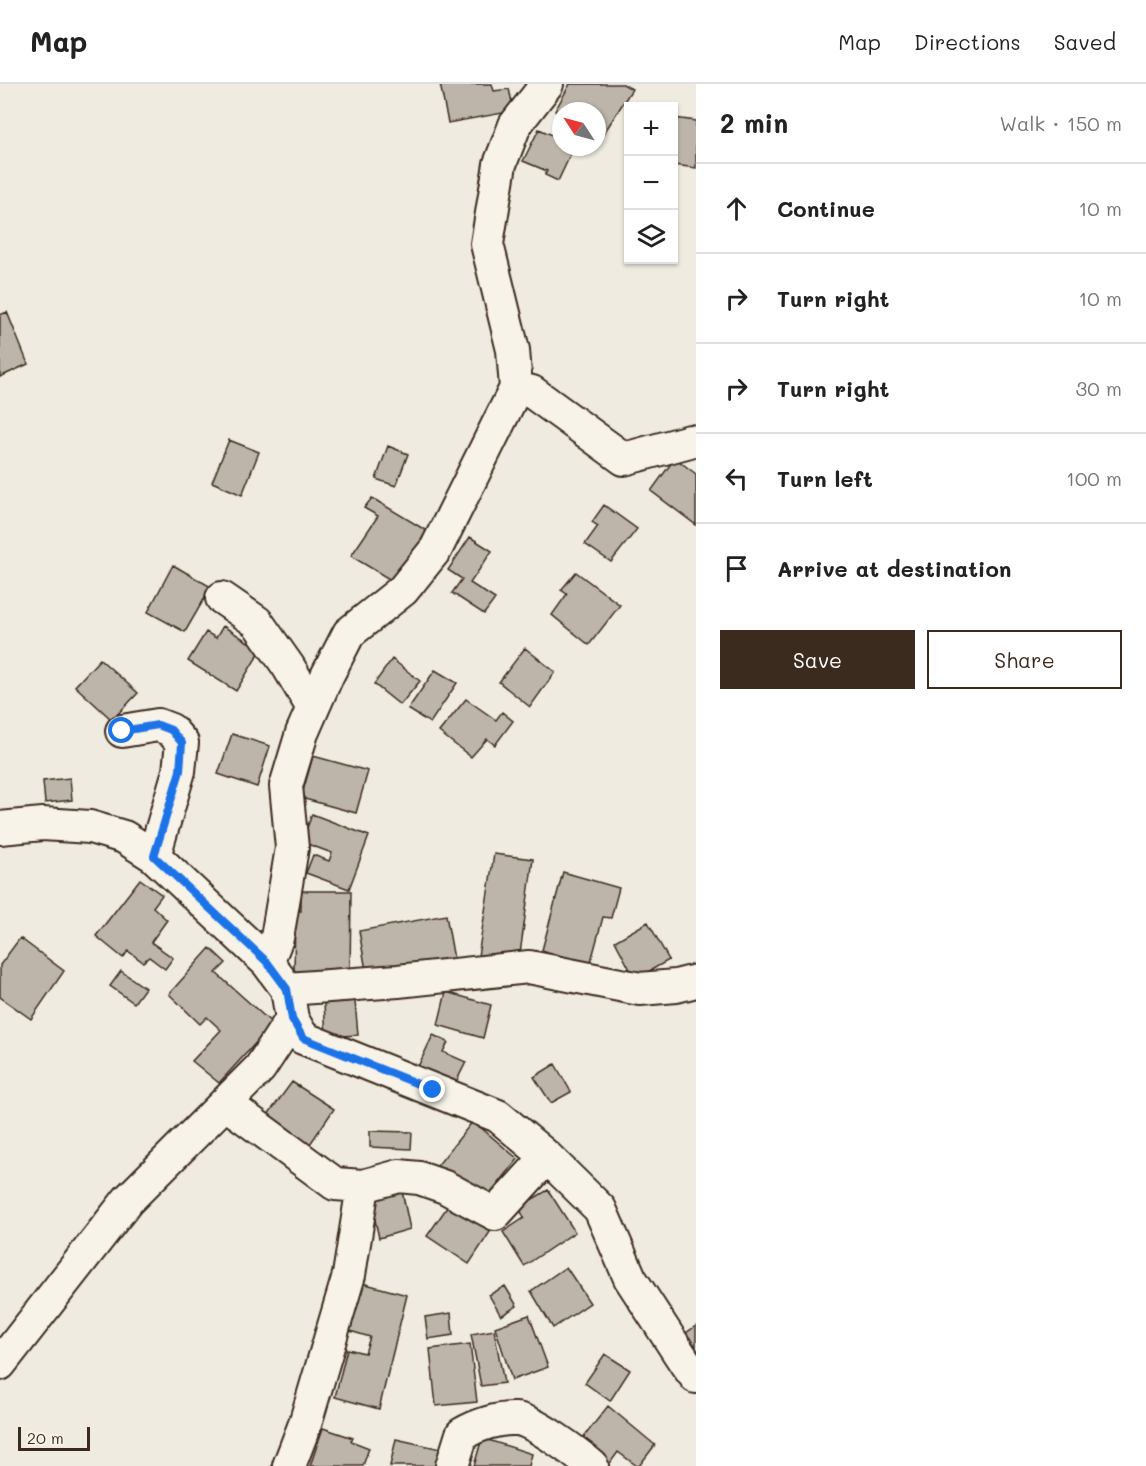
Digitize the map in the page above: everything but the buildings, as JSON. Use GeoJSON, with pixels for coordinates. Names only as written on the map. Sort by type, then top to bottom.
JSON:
{"type":"FeatureCollection","features":[{"type":"Feature","properties":{"kind":"street"},"geometry":{"type":"LineString","coordinates":[[267,962],[277,938],[292,848],[286,786],[302,734],[313,708],[349,633],[403,590],[436,549],[516,388],[513,350],[487,244],[500,165],[515,125],[547,84]]}},
{"type":"Feature","properties":{"kind":"street"},"geometry":{"type":"LineString","coordinates":[[516,388],[532,392],[624,459],[690,441]]}},
{"type":"Feature","properties":{"kind":"street"},"geometry":{"type":"LineString","coordinates":[[222,598],[256,622],[288,666],[313,708]]}},
{"type":"Feature","properties":{"kind":"street"},"geometry":{"type":"LineString","coordinates":[[122,731],[158,725],[171,730],[182,743],[180,771],[154,856]]}},
{"type":"Feature","properties":{"kind":"street"},"geometry":{"type":"LineString","coordinates":[[0,828],[43,824],[90,827],[124,837],[154,856],[267,962],[290,1004],[303,1038],[498,1116],[547,1157],[600,1209],[630,1278],[696,1377]]}},
{"type":"Feature","properties":{"kind":"street"},"geometry":{"type":"LineString","coordinates":[[290,1004],[398,981],[529,967],[640,989],[676,986],[696,981]]}},
{"type":"Feature","properties":{"kind":"street"},"geometry":{"type":"LineString","coordinates":[[0,1364],[128,1200],[260,1068],[290,1004]]}},
{"type":"Feature","properties":{"kind":"street"},"geometry":{"type":"LineString","coordinates":[[225,1103],[335,1184],[363,1186],[399,1176],[419,1178],[445,1187],[495,1214],[547,1157]]}},
{"type":"Feature","properties":{"kind":"street"},"geometry":{"type":"LineString","coordinates":[[289,1466],[305,1424],[349,1275],[363,1186]]}},
{"type":"Feature","properties":{"kind":"street"},"geometry":{"type":"LineString","coordinates":[[452,1466],[462,1434],[472,1428],[518,1419],[558,1440],[592,1466]]}},
{"type":"Feature","properties":{"kind":"route"},"geometry":{"type":"LineString","coordinates":[[122,731],[158,725],[171,730],[182,743],[180,771],[154,856],[267,962],[287,989],[292,1019],[303,1038],[433,1090]]}}]}
